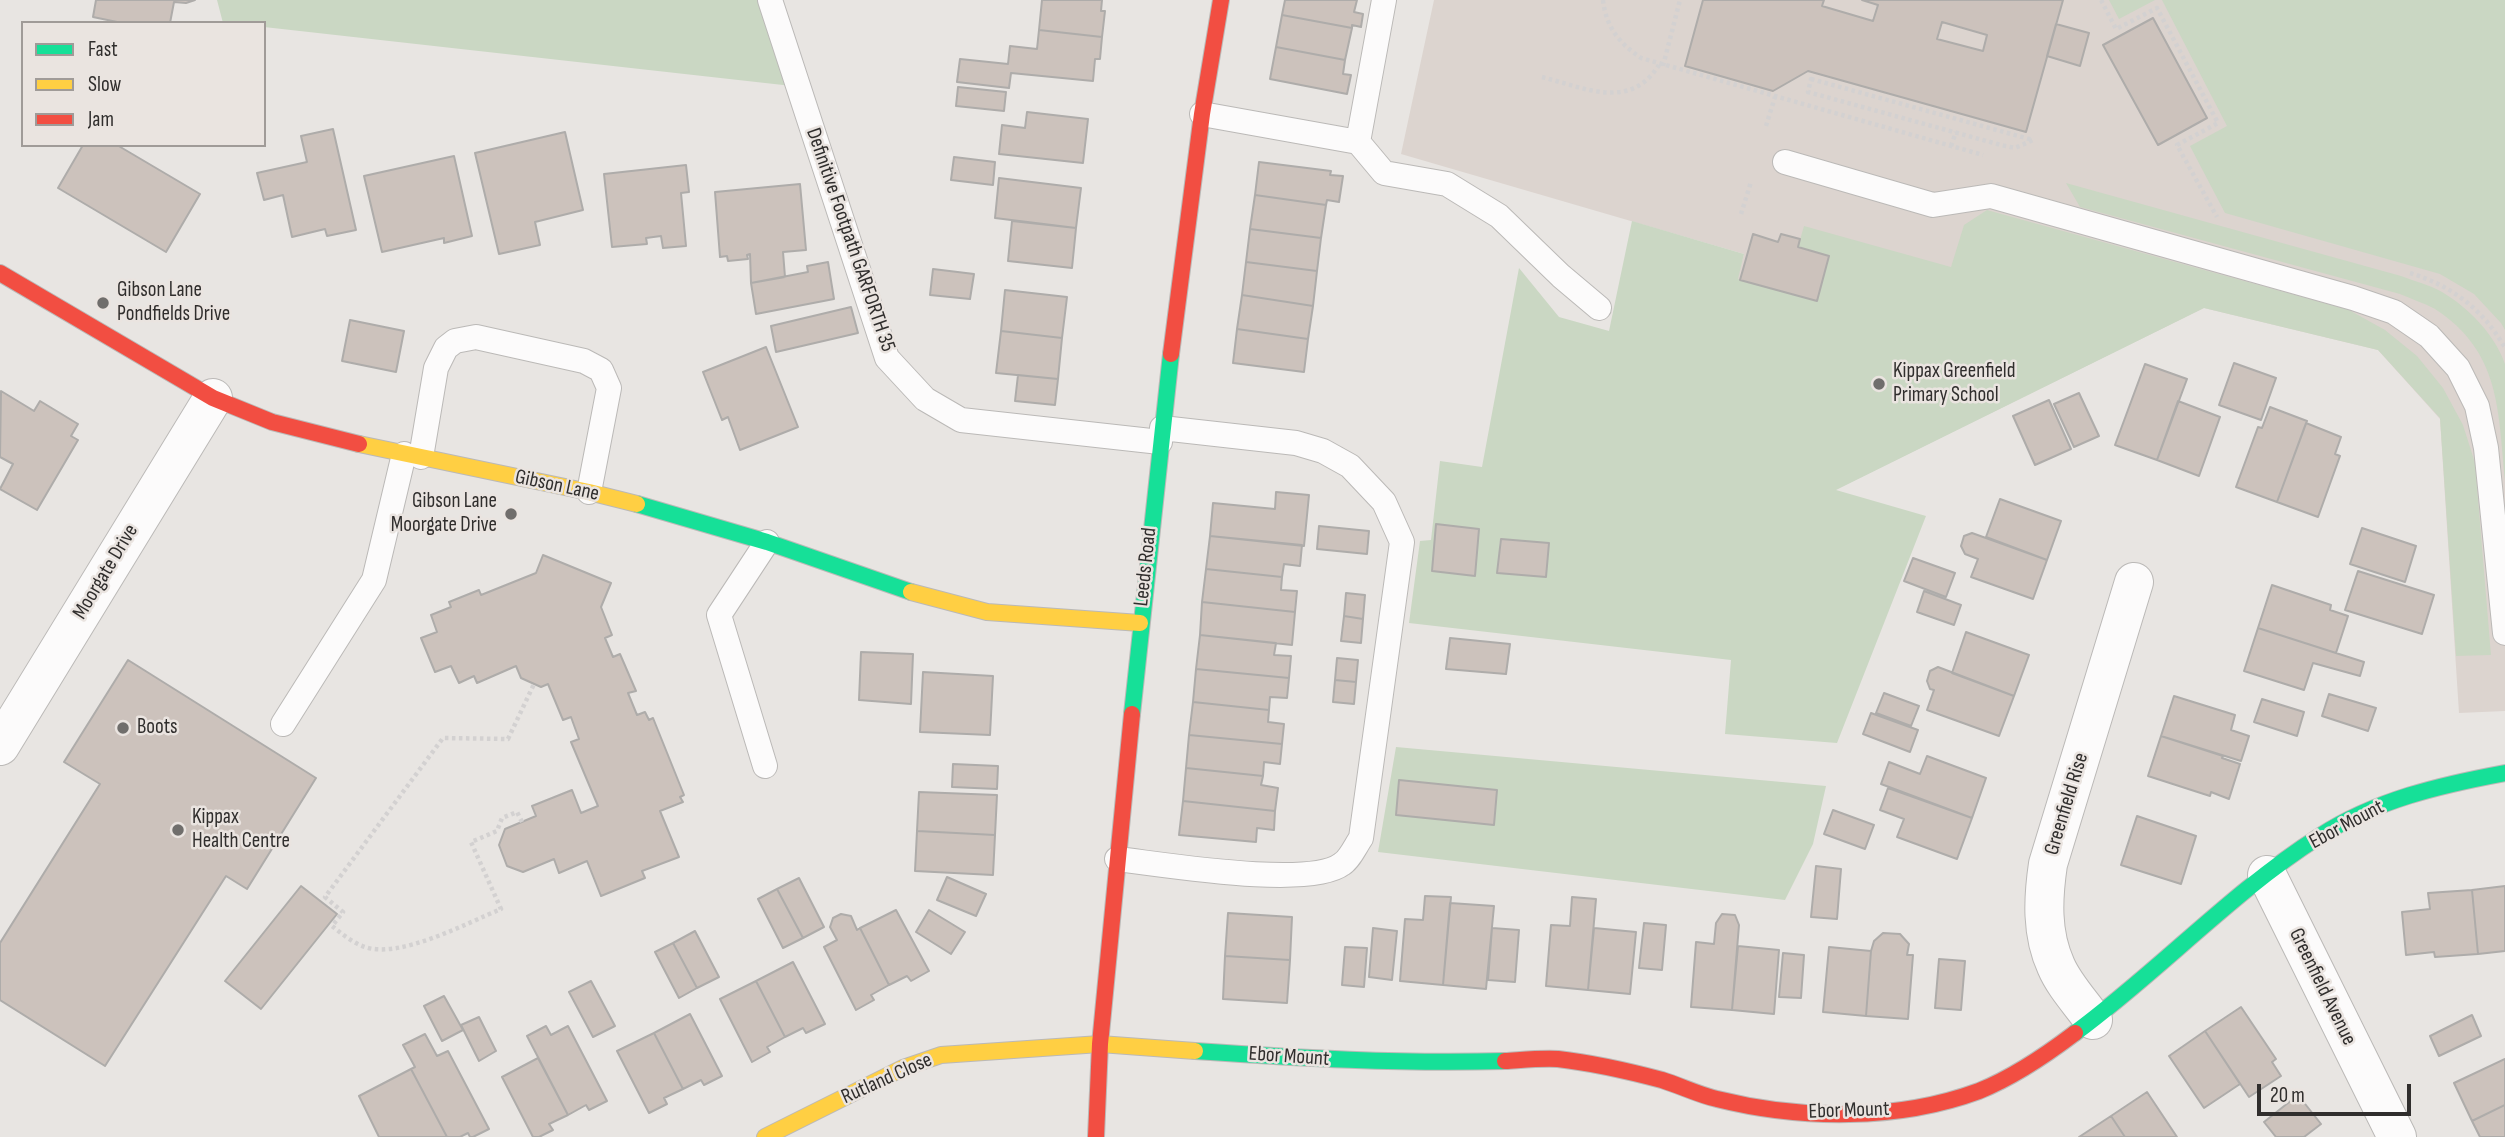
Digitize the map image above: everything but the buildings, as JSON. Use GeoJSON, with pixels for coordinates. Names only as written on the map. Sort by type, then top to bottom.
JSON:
{"type":"FeatureCollection","features":[{"type":"Feature","properties":{"kind":"street","name":"Leeds Road"},"geometry":{"type":"LineString","coordinates":[[1096,1137],[1100,1044],[1140,623],[1202,114],[1221,0]]}},
{"type":"Feature","properties":{"kind":"street","name":"Gibson Lane"},"geometry":{"type":"LineString","coordinates":[[0,273],[213,398],[272,422],[335,439],[589,492],[767,542],[894,587],[988,612],[1140,623]]}},
{"type":"Feature","properties":{"kind":"street","name":"Moorgate Drive"},"geometry":{"type":"LineString","coordinates":[[0,746],[213,398]]}},
{"type":"Feature","properties":{"kind":"street","name":"Greenfield Rise"},"geometry":{"type":"LineString","coordinates":[[2093,1020],[2056,967],[2046,933],[2043,899],[2048,864],[2134,582]]}},
{"type":"Feature","properties":{"kind":"street","name":"Ebor Mount"},"geometry":{"type":"LineString","coordinates":[[1100,1044],[1421,1063],[1556,1059],[1612,1068],[1664,1081],[1786,1125],[1929,1106],[1981,1090],[2041,1058],[2093,1020],[2267,875],[2320,835],[2400,798],[2441,785],[2505,773]]}},
{"type":"Feature","properties":{"kind":"street","name":"Greenfield Avenue"},"geometry":{"type":"LineString","coordinates":[[2267,875],[2396,1137]]}},
{"type":"Feature","properties":{"kind":"street","name":"Rutland Close"},"geometry":{"type":"LineString","coordinates":[[765,1137],[903,1068],[941,1055],[1100,1044]]}},
{"type":"Feature","properties":{"kind":"lane","name":"Definitive Footpath GARFORTH 35"},"geometry":{"type":"LineString","coordinates":[[770,0],[887,358],[925,399],[961,420],[1296,443],[1323,451],[1350,466],[1384,502],[1402,542],[1361,838],[1343,864],[1318,874],[1271,876],[1117,859]]}},
{"type":"Feature","properties":{"kind":"lane"},"geometry":{"type":"LineString","coordinates":[[1358,142],[1384,0]]}},
{"type":"Feature","properties":{"kind":"lane"},"geometry":{"type":"LineString","coordinates":[[1202,114],[1358,142],[1384,173],[1447,184],[1499,216],[1561,276],[1599,308]]}},
{"type":"Feature","properties":{"kind":"lane"},"geometry":{"type":"LineString","coordinates":[[1784,162],[1933,205],[1991,196],[2353,298],[2394,312],[2429,336],[2451,360],[2458,368],[2477,406],[2486,448],[2505,633]]}},
{"type":"Feature","properties":{"kind":"lane"},"geometry":{"type":"LineString","coordinates":[[283,724],[374,580],[436,368],[440,357],[455,341],[476,337],[584,361],[601,370],[609,388],[589,492]]}},
{"type":"Feature","properties":{"kind":"lane"},"geometry":{"type":"LineString","coordinates":[[765,766],[719,615],[767,542]]}},
{"type":"Feature","properties":{"kind":"path"},"geometry":{"type":"LineString","coordinates":[[1542,77],[1606,93],[1622,93],[1638,88],[1650,79],[1661,65],[1680,0]]}},
{"type":"Feature","properties":{"kind":"path"},"geometry":{"type":"LineString","coordinates":[[2101,0],[2116,29],[2157,8],[2164,20],[2218,123],[2177,145],[2218,219]]}},
{"type":"Feature","properties":{"kind":"path"},"geometry":{"type":"LineString","coordinates":[[1811,79],[2033,140],[2015,148],[1955,132],[1808,92],[1811,79]]}},
{"type":"Feature","properties":{"kind":"path"},"geometry":{"type":"LineString","coordinates":[[1951,146],[1955,132]]}},
{"type":"Feature","properties":{"kind":"path"},"geometry":{"type":"LineString","coordinates":[[522,822],[517,811],[502,818],[497,831],[471,842],[501,909],[406,947],[385,950],[365,947],[332,926],[343,912],[325,897],[443,738],[508,739],[534,684]]}},
{"type":"Feature","properties":{"kind":"shaded area","name":"Kippax Greenfield Primary School"},"geometry":{"type":"Polygon","coordinates":[[[1434,0],[2505,0],[2505,711],[2459,713],[2440,419],[2378,350],[2204,308],[1835,490],[1692,443],[1744,254],[1401,154],[1434,0]]]}},
{"type":"Feature","properties":{"kind":"green space"},"geometry":{"type":"Polygon","coordinates":[[[217,0],[763,0],[792,86],[266,27],[266,21],[222,21],[217,0]]]}},
{"type":"Feature","properties":{"kind":"green space"},"geometry":{"type":"Polygon","coordinates":[[[2109,0],[2155,0],[2119,19],[2109,0]]]}},
{"type":"Feature","properties":{"kind":"green space"},"geometry":{"type":"Polygon","coordinates":[[[2162,0],[2505,0],[2505,330],[2474,294],[2440,274],[2225,213],[2190,146],[2227,126],[2162,0]]]}},
{"type":"Feature","properties":{"kind":"green space"},"geometry":{"type":"Polygon","coordinates":[[[2066,183],[2401,276],[2432,287],[2452,298],[2488,333],[2505,364],[2505,480],[2497,407],[2484,364],[2473,344],[2457,326],[2435,309],[2400,294],[2080,207],[2066,183]]]}},
{"type":"Feature","properties":{"kind":"green space"},"geometry":{"type":"Polygon","coordinates":[[[1987,210],[2349,310],[2385,330],[2417,356],[2443,388],[2463,425],[2475,463],[2491,655],[2456,656],[2440,418],[2378,350],[2204,308],[1836,490],[1926,516],[1837,743],[1725,734],[1731,660],[1409,623],[1420,541],[1431,540],[1440,461],[1482,467],[1519,268],[1559,317],[1609,331],[1632,221],[1744,254],[1738,279],[1816,301],[1829,256],[1798,247],[1804,226],[1951,267],[1964,225],[1987,210]],[[1436,524],[1432,571],[1475,576],[1479,529],[1436,524]],[[1500,540],[1498,573],[1546,577],[1549,543],[1500,540]]]}},
{"type":"Feature","properties":{"kind":"green space"},"geometry":{"type":"Polygon","coordinates":[[[1396,747],[1826,786],[1813,844],[1785,900],[1378,852],[1396,747]]]}},
{"type":"Feature","properties":{"kind":"traffic: fast"},"geometry":{"type":"LineString","coordinates":[[1132,714],[1171,354]]}},
{"type":"Feature","properties":{"kind":"traffic: fast"},"geometry":{"type":"LineString","coordinates":[[637,504],[767,542],[911,592]]}},
{"type":"Feature","properties":{"kind":"traffic: fast"},"geometry":{"type":"LineString","coordinates":[[2075,1033],[2257,881],[2341,823],[2386,803],[2505,773]]}},
{"type":"Feature","properties":{"kind":"traffic: fast"},"geometry":{"type":"LineString","coordinates":[[1195,1051],[1388,1061],[1505,1061]]}},
{"type":"Feature","properties":{"kind":"traffic: slow"},"geometry":{"type":"LineString","coordinates":[[359,444],[637,504]]}},
{"type":"Feature","properties":{"kind":"traffic: slow"},"geometry":{"type":"LineString","coordinates":[[911,592],[987,612],[1140,623]]}},
{"type":"Feature","properties":{"kind":"traffic: slow"},"geometry":{"type":"LineString","coordinates":[[765,1137],[903,1068],[941,1055],[1100,1044],[1195,1051]]}},
{"type":"Feature","properties":{"kind":"traffic: jam"},"geometry":{"type":"LineString","coordinates":[[1171,354],[1202,114],[1221,0]]}},
{"type":"Feature","properties":{"kind":"traffic: jam"},"geometry":{"type":"LineString","coordinates":[[0,273],[213,398],[272,422],[359,444]]}},
{"type":"Feature","properties":{"kind":"traffic: jam"},"geometry":{"type":"LineString","coordinates":[[1096,1137],[1100,1044],[1132,714]]}},
{"type":"Feature","properties":{"kind":"traffic: jam"},"geometry":{"type":"LineString","coordinates":[[1505,1061],[1558,1059],[1584,1063],[1662,1080],[1710,1097],[1749,1106],[1815,1114],[1849,1114],[1916,1108],[1979,1091],[2029,1065],[2075,1033]]}},
{"type":"Feature","properties":{"kind":"place","name":"Gibson Lane Pondfields Drive"},"geometry":{"type":"Point","coordinates":[103,303]}},
{"type":"Feature","properties":{"kind":"place","name":"Kippax Greenfield Primary School"},"geometry":{"type":"Point","coordinates":[1879,384]}},
{"type":"Feature","properties":{"kind":"place","name":"Gibson Lane Moorgate Drive"},"geometry":{"type":"Point","coordinates":[511,514]}},
{"type":"Feature","properties":{"kind":"place","name":"Boots"},"geometry":{"type":"Point","coordinates":[123,728]}},
{"type":"Feature","properties":{"kind":"place","name":"Kippax Health Centre"},"geometry":{"type":"Point","coordinates":[178,830]}}]}
